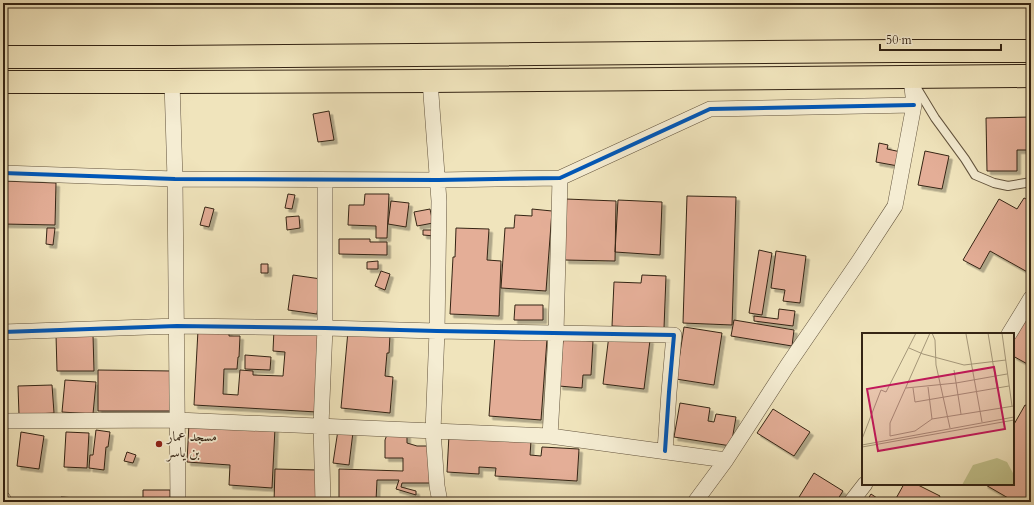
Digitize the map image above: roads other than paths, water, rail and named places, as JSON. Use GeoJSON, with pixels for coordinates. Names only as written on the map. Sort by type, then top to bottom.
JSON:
{"type":"FeatureCollection","features":[{"type":"Feature","properties":{"kind":"highway"},"geometry":{"type":"LineString","coordinates":[[3,57],[1031,51]]}},
{"type":"Feature","properties":{"kind":"highway"},"geometry":{"type":"LineString","coordinates":[[172,57],[172,82]]}},
{"type":"Feature","properties":{"kind":"highway"},"geometry":{"type":"LineString","coordinates":[[3,82],[430,81],[1031,76]]}},
{"type":"Feature","properties":{"kind":"street"},"geometry":{"type":"LineString","coordinates":[[695,502],[726,460],[894,206],[914,105],[911,78]]}},
{"type":"Feature","properties":{"kind":"street"},"geometry":{"type":"LineString","coordinates":[[430,81],[439,201],[437,331],[433,431],[437,486],[440,502]]}},
{"type":"Feature","properties":{"kind":"street"},"geometry":{"type":"LineString","coordinates":[[172,82],[175,179],[178,502]]}},
{"type":"Feature","properties":{"kind":"street"},"geometry":{"type":"LineString","coordinates":[[3,173],[175,179],[438,180],[560,178],[710,109],[914,105]]}},
{"type":"Feature","properties":{"kind":"street"},"geometry":{"type":"LineString","coordinates":[[550,436],[556,333],[560,178]]}},
{"type":"Feature","properties":{"kind":"street"},"geometry":{"type":"LineString","coordinates":[[323,502],[321,425],[325,328],[325,180]]}},
{"type":"Feature","properties":{"kind":"street"},"geometry":{"type":"LineString","coordinates":[[1010,333],[1031,298]]}},
{"type":"Feature","properties":{"kind":"street"},"geometry":{"type":"LineString","coordinates":[[3,336],[177,326],[674,335],[665,452]]}},
{"type":"Feature","properties":{"kind":"street"},"geometry":{"type":"LineString","coordinates":[[3,421],[178,420],[550,436],[726,460]]}},
{"type":"Feature","properties":{"kind":"street"},"geometry":{"type":"LineString","coordinates":[[851,502],[864,485]]}},
{"type":"Feature","properties":{"kind":"lane"},"geometry":{"type":"LineString","coordinates":[[911,78],[935,118],[975,175],[994,183],[1008,186],[1031,182]]}},
{"type":"Feature","properties":{"kind":"place","name":"مسجد عمار بن ياسر"},"geometry":{"type":"Point","coordinates":[159,444]}}]}
